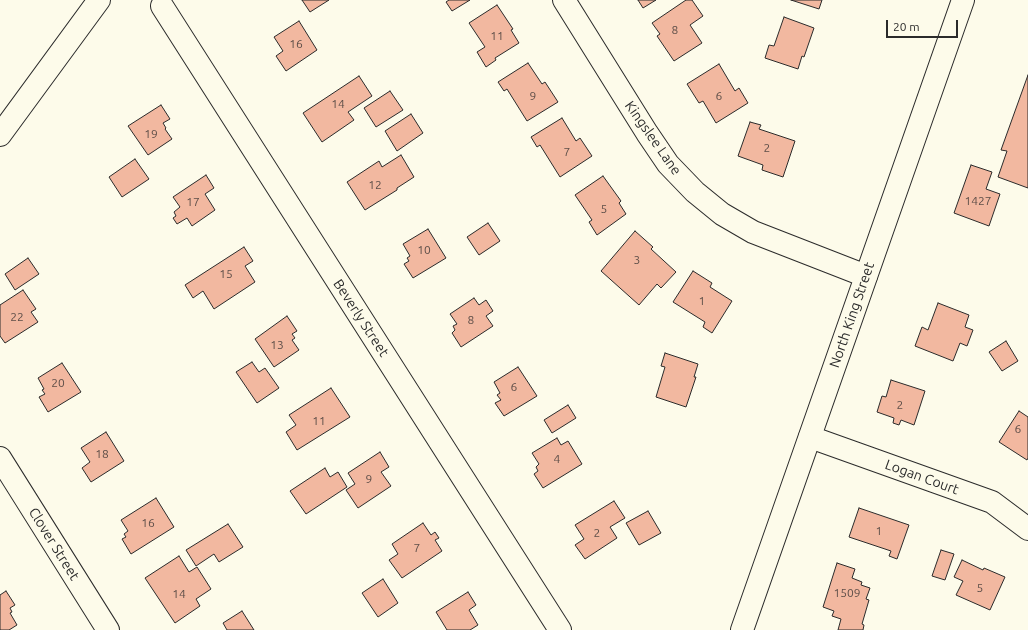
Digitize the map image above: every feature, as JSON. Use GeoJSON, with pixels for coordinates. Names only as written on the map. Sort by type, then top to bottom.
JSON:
{"type":"FeatureCollection","features":[{"type":"Feature","properties":{"kind":"street"},"geometry":{"type":"LineString","coordinates":[[0,135],[99,0]]}},
{"type":"Feature","properties":{"kind":"street","name":"Kingslee Lane"},"geometry":{"type":"LineString","coordinates":[[564,0],[646,133],[668,164],[695,192],[722,214],[753,232],[866,276]]}},
{"type":"Feature","properties":{"kind":"street","name":"North King Street"},"geometry":{"type":"LineString","coordinates":[[742,630],[963,0]]}},
{"type":"Feature","properties":{"kind":"street","name":"Beverly Street"},"geometry":{"type":"LineString","coordinates":[[162,6],[560,630]]}},
{"type":"Feature","properties":{"kind":"street","name":"Logan Court"},"geometry":{"type":"LineString","coordinates":[[810,437],[992,502],[1028,529]]}},
{"type":"Feature","properties":{"kind":"street","name":"Clover Street"},"geometry":{"type":"LineString","coordinates":[[0,458],[108,630]]}},
{"type":"Feature","properties":{"kind":"building"},"geometry":{"type":"Polygon","coordinates":[[[302,0],[329,0],[310,12],[302,0]]]}},
{"type":"Feature","properties":{"kind":"building"},"geometry":{"type":"Polygon","coordinates":[[[449,0],[470,0],[452,11],[446,2],[449,0]]]}},
{"type":"Feature","properties":{"kind":"building"},"geometry":{"type":"Polygon","coordinates":[[[638,0],[656,0],[643,8],[638,0]]]}},
{"type":"Feature","properties":{"kind":"building"},"geometry":{"type":"Polygon","coordinates":[[[686,0],[692,0],[703,16],[690,25],[702,43],[674,61],[657,36],[660,34],[652,23],[686,0]]]}},
{"type":"Feature","properties":{"kind":"building"},"geometry":{"type":"Polygon","coordinates":[[[791,0],[822,0],[819,9],[791,0]]]}},
{"type":"Feature","properties":{"kind":"building"},"geometry":{"type":"Polygon","coordinates":[[[497,5],[513,29],[511,30],[519,43],[495,58],[496,60],[486,67],[477,52],[485,47],[469,23],[497,5]]]}},
{"type":"Feature","properties":{"kind":"building"},"geometry":{"type":"Polygon","coordinates":[[[784,17],[814,28],[804,57],[802,56],[798,69],[765,58],[769,45],[774,46],[784,17]]]}},
{"type":"Feature","properties":{"kind":"building"},"geometry":{"type":"Polygon","coordinates":[[[299,21],[317,50],[286,71],[276,56],[283,51],[274,37],[299,21]]]}},
{"type":"Feature","properties":{"kind":"building"},"geometry":{"type":"Polygon","coordinates":[[[528,63],[542,84],[545,82],[558,102],[527,121],[507,89],[504,91],[498,82],[528,63]]]}},
{"type":"Feature","properties":{"kind":"building"},"geometry":{"type":"Polygon","coordinates":[[[719,64],[735,91],[739,88],[748,103],[716,123],[703,101],[699,103],[687,84],[719,64]]]}},
{"type":"Feature","properties":{"kind":"building"},"geometry":{"type":"Polygon","coordinates":[[[1028,75],[1028,188],[998,177],[1007,151],[1001,150],[1028,75]]]}},
{"type":"Feature","properties":{"kind":"building"},"geometry":{"type":"Polygon","coordinates":[[[359,76],[372,96],[348,112],[354,120],[322,142],[303,113],[359,76]]]}},
{"type":"Feature","properties":{"kind":"building"},"geometry":{"type":"Polygon","coordinates":[[[390,91],[403,110],[376,127],[364,108],[390,91]]]}},
{"type":"Feature","properties":{"kind":"building"},"geometry":{"type":"Polygon","coordinates":[[[161,105],[170,119],[163,123],[172,139],[148,155],[128,126],[161,105]]]}},
{"type":"Feature","properties":{"kind":"building"},"geometry":{"type":"Polygon","coordinates":[[[411,114],[423,133],[397,151],[385,131],[411,114]]]}},
{"type":"Feature","properties":{"kind":"building"},"geometry":{"type":"Polygon","coordinates":[[[562,118],[576,141],[580,138],[592,156],[560,177],[540,145],[537,147],[531,137],[562,118]]]}},
{"type":"Feature","properties":{"kind":"building"},"geometry":{"type":"Polygon","coordinates":[[[750,122],[761,125],[759,129],[795,141],[783,177],[762,170],[763,165],[738,156],[750,122]]]}},
{"type":"Feature","properties":{"kind":"building"},"geometry":{"type":"Polygon","coordinates":[[[401,155],[414,177],[397,188],[397,190],[365,210],[347,182],[379,161],[382,167],[401,155]]]}},
{"type":"Feature","properties":{"kind":"building"},"geometry":{"type":"Polygon","coordinates":[[[135,159],[149,179],[122,197],[109,177],[135,159]]]}},
{"type":"Feature","properties":{"kind":"building"},"geometry":{"type":"Polygon","coordinates":[[[971,165],[992,172],[986,189],[1000,194],[989,226],[954,213],[971,165]]]}},
{"type":"Feature","properties":{"kind":"building"},"geometry":{"type":"Polygon","coordinates":[[[206,175],[214,188],[205,194],[215,210],[192,226],[187,218],[177,224],[173,218],[176,216],[174,212],[180,207],[173,197],[206,175]]]}},
{"type":"Feature","properties":{"kind":"building"},"geometry":{"type":"Polygon","coordinates":[[[603,176],[621,201],[619,203],[626,214],[597,235],[589,222],[592,220],[575,195],[603,176]]]}},
{"type":"Feature","properties":{"kind":"building"},"geometry":{"type":"Polygon","coordinates":[[[488,223],[500,241],[479,255],[467,237],[488,223]]]}},
{"type":"Feature","properties":{"kind":"building"},"geometry":{"type":"Polygon","coordinates":[[[428,229],[446,258],[413,278],[404,264],[409,261],[407,258],[410,256],[403,244],[428,229]]]}},
{"type":"Feature","properties":{"kind":"building"},"geometry":{"type":"Polygon","coordinates":[[[635,231],[653,247],[651,249],[676,272],[661,288],[657,284],[639,305],[601,271],[635,231]]]}},
{"type":"Feature","properties":{"kind":"building"},"geometry":{"type":"Polygon","coordinates":[[[244,247],[253,261],[245,266],[255,282],[214,309],[203,291],[193,298],[185,285],[244,247]]]}},
{"type":"Feature","properties":{"kind":"building"},"geometry":{"type":"Polygon","coordinates":[[[28,258],[39,274],[15,290],[5,274],[28,258]]]}},
{"type":"Feature","properties":{"kind":"building"},"geometry":{"type":"Polygon","coordinates":[[[693,271],[712,283],[710,287],[732,301],[712,333],[703,327],[705,322],[673,302],[693,271]]]}},
{"type":"Feature","properties":{"kind":"building"},"geometry":{"type":"Polygon","coordinates":[[[23,290],[36,309],[31,312],[38,322],[5,343],[0,336],[0,305],[23,290]]]}},
{"type":"Feature","properties":{"kind":"building"},"geometry":{"type":"Polygon","coordinates":[[[474,298],[479,305],[486,300],[493,311],[486,316],[493,326],[461,347],[452,333],[455,330],[453,326],[457,324],[450,314],[474,298]]]}},
{"type":"Feature","properties":{"kind":"building"},"geometry":{"type":"Polygon","coordinates":[[[938,303],[969,315],[965,327],[973,330],[967,346],[960,343],[953,361],[915,346],[922,327],[928,330],[938,303]]]}},
{"type":"Feature","properties":{"kind":"building"},"geometry":{"type":"Polygon","coordinates":[[[287,316],[297,331],[292,334],[295,338],[292,340],[299,350],[274,367],[255,339],[287,316]]]}},
{"type":"Feature","properties":{"kind":"building"},"geometry":{"type":"Polygon","coordinates":[[[1006,341],[1018,361],[1002,371],[989,352],[1006,341]]]}},
{"type":"Feature","properties":{"kind":"building"},"geometry":{"type":"Polygon","coordinates":[[[665,353],[698,364],[694,377],[696,377],[686,407],[656,397],[665,367],[661,366],[665,353]]]}},
{"type":"Feature","properties":{"kind":"building"},"geometry":{"type":"Polygon","coordinates":[[[252,362],[259,372],[265,368],[279,388],[257,403],[236,372],[252,362]]]}},
{"type":"Feature","properties":{"kind":"building"},"geometry":{"type":"Polygon","coordinates":[[[62,363],[81,392],[48,412],[39,397],[45,394],[38,378],[62,363]]]}},
{"type":"Feature","properties":{"kind":"building"},"geometry":{"type":"Polygon","coordinates":[[[518,367],[537,396],[504,416],[495,403],[501,400],[497,395],[500,393],[494,382],[518,367]]]}},
{"type":"Feature","properties":{"kind":"building"},"geometry":{"type":"Polygon","coordinates":[[[891,380],[925,391],[914,425],[901,420],[899,425],[893,423],[894,418],[877,412],[882,396],[886,397],[891,380]]]}},
{"type":"Feature","properties":{"kind":"building"},"geometry":{"type":"Polygon","coordinates":[[[331,388],[350,417],[297,450],[286,432],[296,425],[289,415],[331,388]]]}},
{"type":"Feature","properties":{"kind":"building"},"geometry":{"type":"Polygon","coordinates":[[[568,405],[576,418],[552,433],[544,420],[568,405]]]}},
{"type":"Feature","properties":{"kind":"building"},"geometry":{"type":"Polygon","coordinates":[[[1019,411],[1028,417],[1027,460],[999,442],[1019,411]]]}},
{"type":"Feature","properties":{"kind":"building"},"geometry":{"type":"Polygon","coordinates":[[[106,432],[124,461],[91,482],[82,468],[90,462],[81,448],[106,432]]]}},
{"type":"Feature","properties":{"kind":"building"},"geometry":{"type":"Polygon","coordinates":[[[557,438],[561,445],[568,441],[582,464],[543,488],[534,474],[538,471],[536,467],[539,464],[532,453],[557,438]]]}},
{"type":"Feature","properties":{"kind":"building"},"geometry":{"type":"Polygon","coordinates":[[[380,452],[389,467],[381,472],[391,486],[358,508],[346,490],[355,484],[348,473],[380,452]]]}},
{"type":"Feature","properties":{"kind":"building"},"geometry":{"type":"Polygon","coordinates":[[[325,468],[330,477],[338,472],[347,487],[306,514],[290,491],[325,468]]]}},
{"type":"Feature","properties":{"kind":"building"},"geometry":{"type":"Polygon","coordinates":[[[156,498],[174,527],[131,554],[122,539],[126,537],[124,534],[128,531],[121,520],[156,498]]]}},
{"type":"Feature","properties":{"kind":"building"},"geometry":{"type":"Polygon","coordinates":[[[614,501],[625,518],[610,527],[617,538],[585,559],[575,545],[584,539],[575,525],[614,501]]]}},
{"type":"Feature","properties":{"kind":"building"},"geometry":{"type":"Polygon","coordinates":[[[859,508],[909,525],[897,559],[889,556],[891,551],[849,537],[859,508]]]}},
{"type":"Feature","properties":{"kind":"building"},"geometry":{"type":"Polygon","coordinates":[[[648,511],[661,533],[639,545],[626,523],[648,511]]]}},
{"type":"Feature","properties":{"kind":"building"},"geometry":{"type":"Polygon","coordinates":[[[423,523],[431,535],[435,532],[439,538],[435,540],[442,551],[402,578],[389,560],[398,554],[392,544],[423,523]]]}},
{"type":"Feature","properties":{"kind":"building"},"geometry":{"type":"Polygon","coordinates":[[[228,524],[243,547],[219,562],[214,554],[196,566],[186,550],[228,524]]]}},
{"type":"Feature","properties":{"kind":"building"},"geometry":{"type":"Polygon","coordinates":[[[941,550],[954,554],[945,580],[932,576],[941,550]]]}},
{"type":"Feature","properties":{"kind":"building"},"geometry":{"type":"Polygon","coordinates":[[[179,556],[189,572],[197,567],[211,589],[196,599],[200,606],[175,623],[145,578],[179,556]]]}},
{"type":"Feature","properties":{"kind":"building"},"geometry":{"type":"Polygon","coordinates":[[[962,560],[983,570],[984,568],[1005,577],[990,610],[956,595],[963,581],[954,577],[962,560]]]}},
{"type":"Feature","properties":{"kind":"building"},"geometry":{"type":"Polygon","coordinates":[[[837,563],[855,569],[852,578],[862,582],[861,585],[870,588],[866,599],[869,600],[862,624],[864,625],[863,630],[838,630],[841,619],[832,616],[834,611],[823,607],[837,563]]]}},
{"type":"Feature","properties":{"kind":"building"},"geometry":{"type":"Polygon","coordinates":[[[383,579],[398,603],[378,617],[362,593],[383,579]]]}},
{"type":"Feature","properties":{"kind":"building"},"geometry":{"type":"Polygon","coordinates":[[[6,591],[15,605],[10,608],[12,612],[10,613],[17,625],[9,630],[0,630],[0,595],[6,591]]]}},
{"type":"Feature","properties":{"kind":"building"},"geometry":{"type":"Polygon","coordinates":[[[468,592],[476,605],[469,610],[478,625],[470,630],[447,630],[436,612],[468,592]]]}},
{"type":"Feature","properties":{"kind":"building"},"geometry":{"type":"Polygon","coordinates":[[[242,611],[254,630],[227,630],[223,623],[242,611]]]}}]}
